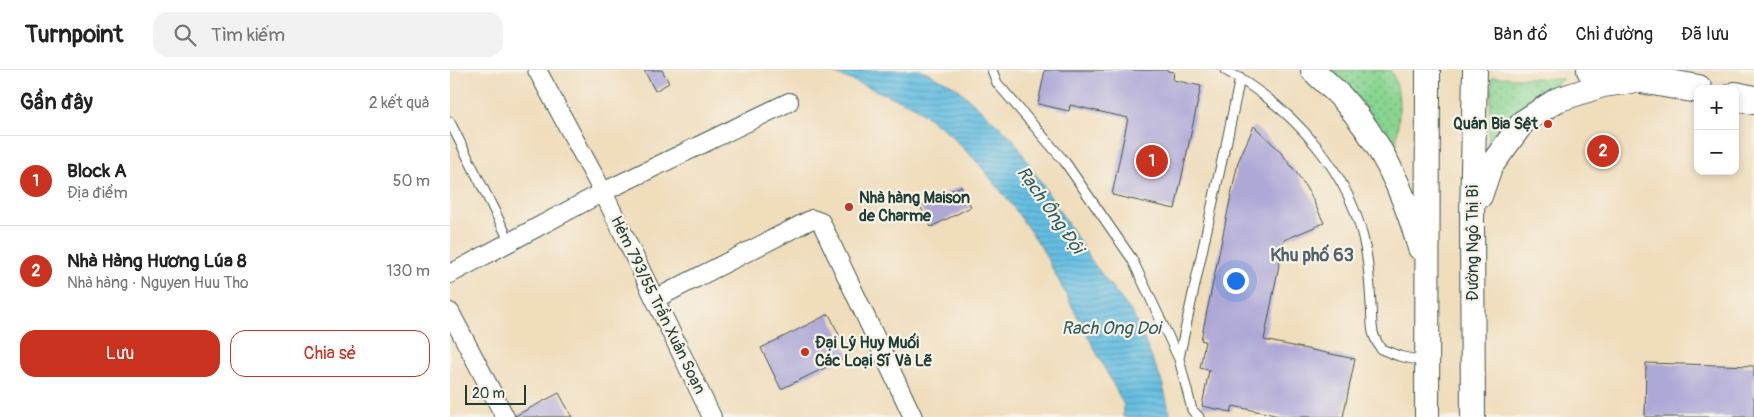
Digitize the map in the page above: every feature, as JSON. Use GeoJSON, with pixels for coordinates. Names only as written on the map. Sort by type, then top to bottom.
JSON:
{"type":"FeatureCollection","features":[{"type":"Feature","properties":{"kind":"main road"},"geometry":{"type":"LineString","coordinates":[[1591,70],[1694,88]]}},
{"type":"Feature","properties":{"kind":"main road"},"geometry":{"type":"LineString","coordinates":[[1739,97],[1754,100]]}},
{"type":"Feature","properties":{"kind":"street","name":"Hẻm 793/55 Trần Xuân Soạn"},"geometry":{"type":"LineString","coordinates":[[537,70],[603,192],[712,417]]}},
{"type":"Feature","properties":{"kind":"street"},"geometry":{"type":"LineString","coordinates":[[1313,70],[1344,100],[1374,141],[1396,178],[1414,224],[1427,276]]}},
{"type":"Feature","properties":{"kind":"street"},"geometry":{"type":"LineString","coordinates":[[1427,417],[1428,70]]}},
{"type":"Feature","properties":{"kind":"street","name":"Đường Ngô Thị Bì"},"geometry":{"type":"LineString","coordinates":[[1473,417],[1472,220],[1475,70]]}},
{"type":"Feature","properties":{"kind":"street"},"geometry":{"type":"LineString","coordinates":[[1472,220],[1490,167],[1523,122],[1556,100],[1603,84],[1648,79]]}},
{"type":"Feature","properties":{"kind":"street"},"geometry":{"type":"LineString","coordinates":[[450,274],[603,192],[789,102]]}},
{"type":"Feature","properties":{"kind":"street"},"geometry":{"type":"LineString","coordinates":[[655,299],[812,219],[821,222],[913,417]]}},
{"type":"Feature","properties":{"kind":"street"},"geometry":{"type":"LineString","coordinates":[[450,312],[505,417]]}},
{"type":"Feature","properties":{"kind":"lane"},"geometry":{"type":"LineString","coordinates":[[992,70],[997,83],[1065,162],[1132,259],[1179,359],[1192,410],[1199,417]]}},
{"type":"Feature","properties":{"kind":"lane"},"geometry":{"type":"LineString","coordinates":[[1225,70],[1261,92],[1286,113],[1316,145],[1342,182],[1356,212],[1365,244],[1373,332],[1381,349],[1399,356],[1426,362]]}},
{"type":"Feature","properties":{"kind":"lane"},"geometry":{"type":"LineString","coordinates":[[1179,359],[1240,78]]}},
{"type":"Feature","properties":{"kind":"lane"},"geometry":{"type":"LineString","coordinates":[[450,122],[510,242]]}},
{"type":"Feature","properties":{"kind":"green space"},"geometry":{"type":"Polygon","coordinates":[[[1329,70],[1390,70],[1395,79],[1399,99],[1396,152],[1361,102],[1329,70]]]}},
{"type":"Feature","properties":{"kind":"green space"},"geometry":{"type":"Polygon","coordinates":[[[1492,77],[1563,79],[1521,113],[1488,146],[1492,77]]]}},
{"type":"Feature","properties":{"kind":"water","name":"Rach Ong Doi"},"geometry":{"type":"Polygon","coordinates":[[[826,70],[922,70],[956,87],[1013,139],[1093,263],[1133,314],[1162,382],[1171,417],[1123,417],[1124,405],[1041,247],[1012,205],[980,165],[946,131],[914,106],[826,70]]]}},
{"type":"Feature","properties":{"kind":"building"},"geometry":{"type":"Polygon","coordinates":[[[644,70],[662,70],[669,83],[655,91],[644,70]]]}},
{"type":"Feature","properties":{"kind":"building"},"geometry":{"type":"Polygon","coordinates":[[[1045,70],[1163,70],[1174,72],[1173,80],[1201,86],[1175,209],[1112,195],[1128,118],[1070,105],[1069,111],[1038,104],[1045,70]]]}},
{"type":"Feature","properties":{"kind":"building"},"geometry":{"type":"Polygon","coordinates":[[[1254,126],[1278,149],[1296,172],[1310,194],[1324,223],[1284,240],[1264,340],[1355,359],[1343,417],[1284,417],[1233,406],[1231,412],[1202,406],[1209,370],[1200,368],[1205,341],[1201,340],[1238,162],[1254,126]]]}},
{"type":"Feature","properties":{"kind":"building"},"geometry":{"type":"Polygon","coordinates":[[[961,186],[971,207],[931,227],[920,206],[961,186]]]}},
{"type":"Feature","properties":{"kind":"building","name":"Đại Lý Huy Muối Các Loại Sĩ Và Lẽ"},"geometry":{"type":"Polygon","coordinates":[[[829,314],[849,356],[781,389],[761,348],[829,314]]]}},
{"type":"Feature","properties":{"kind":"building"},"geometry":{"type":"Polygon","coordinates":[[[1646,363],[1754,366],[1754,417],[1645,417],[1646,363]]]}},
{"type":"Feature","properties":{"kind":"building"},"geometry":{"type":"Polygon","coordinates":[[[559,393],[572,417],[515,416],[559,393]]]}},
{"type":"Feature","properties":{"kind":"place","name":"Quán Bia Sệt"},"geometry":{"type":"Point","coordinates":[1548,124]}},
{"type":"Feature","properties":{"kind":"place","name":"Nhà Hàng Hương Lúa 8"},"geometry":{"type":"Point","coordinates":[1603,151]}},
{"type":"Feature","properties":{"kind":"place","name":"Block A"},"geometry":{"type":"Point","coordinates":[1152,161]}},
{"type":"Feature","properties":{"kind":"place","name":"Nhà hàng Maison de Charme"},"geometry":{"type":"Point","coordinates":[849,207]}},
{"type":"Feature","properties":{"kind":"place","name":"Đại Lý Huy Muối Các Loại Sĩ Và Lẽ"},"geometry":{"type":"Point","coordinates":[805,352]}},
{"type":"Feature","properties":{"kind":"district","name":"Khu phố 63"},"geometry":{"type":"Point","coordinates":[1312,255]}},
{"type":"Feature","properties":{"kind":"water label","name":"Rạch Ông Đội"},"geometry":{"type":"Point","coordinates":[1050,210]}}]}
